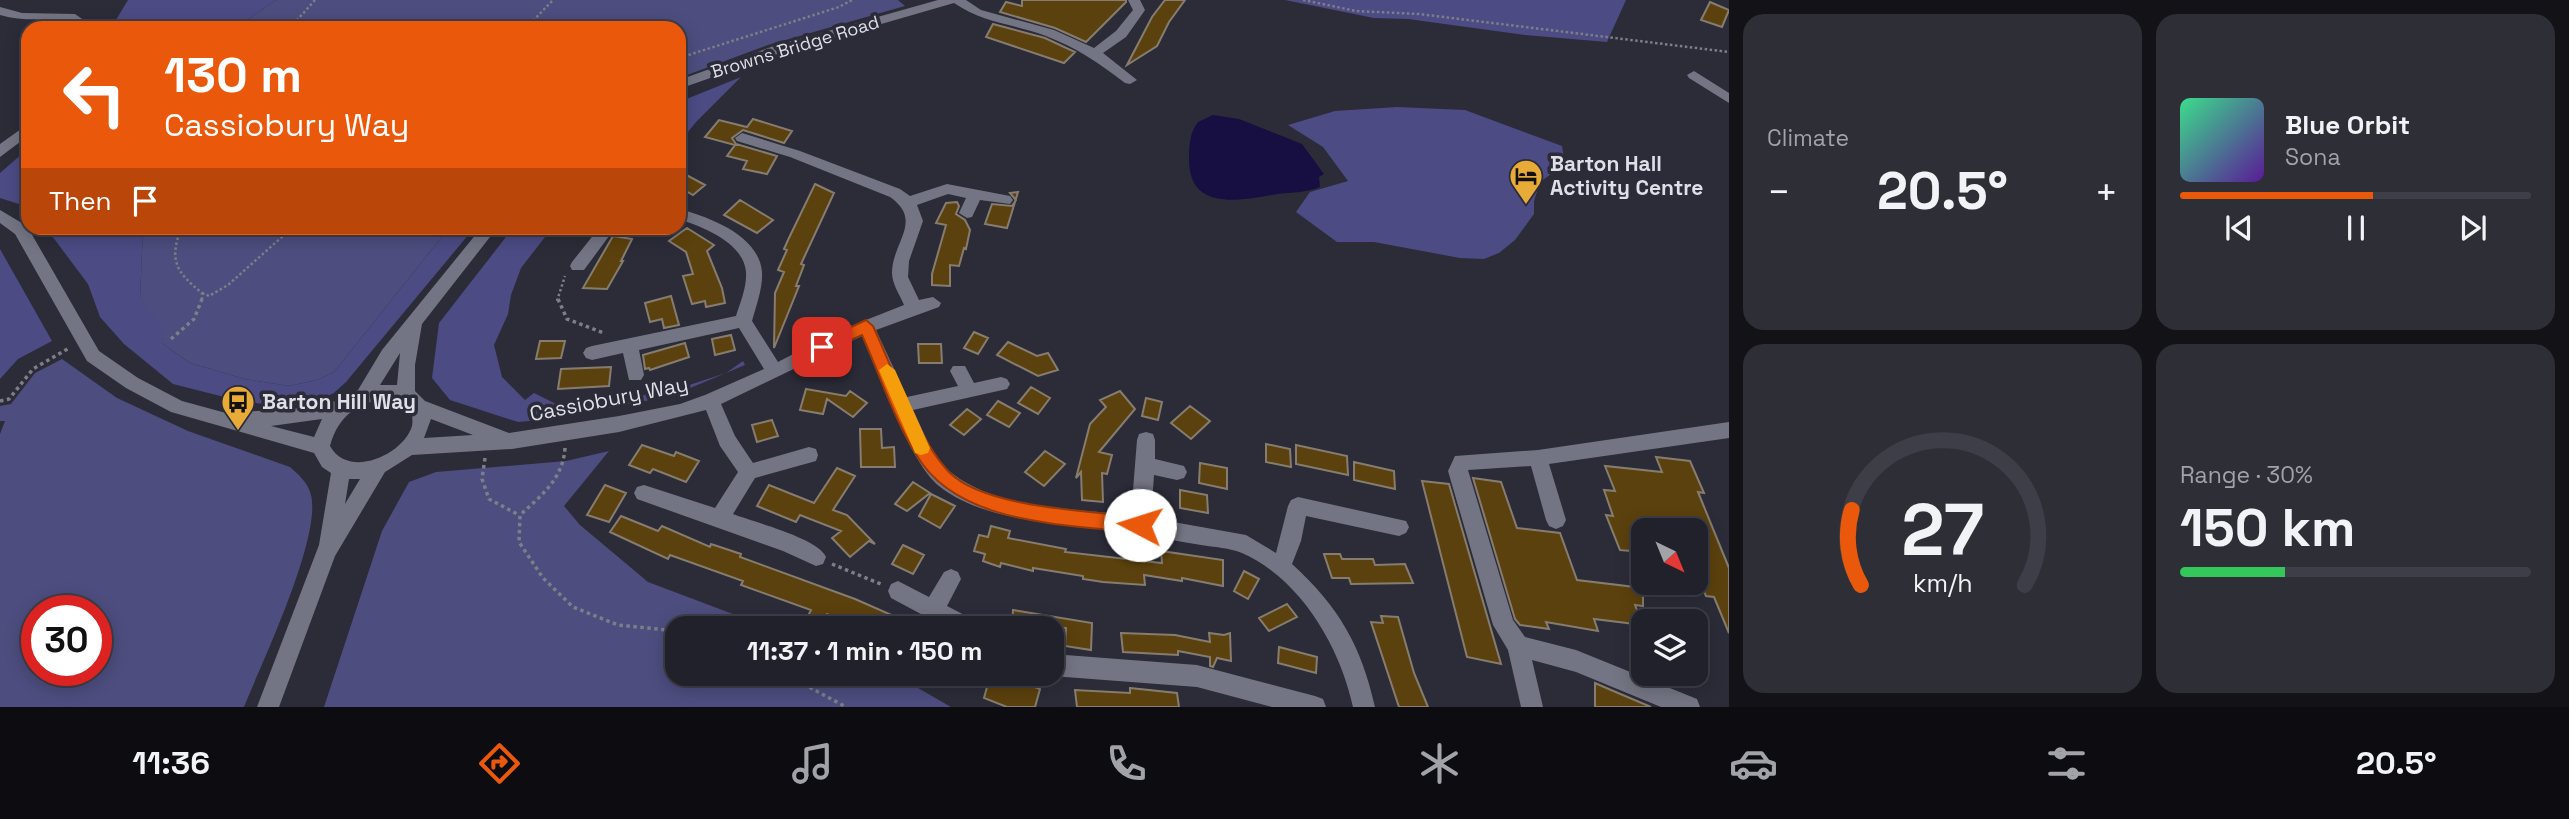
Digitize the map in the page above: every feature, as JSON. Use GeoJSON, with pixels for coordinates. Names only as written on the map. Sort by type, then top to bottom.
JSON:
{"type":"FeatureCollection","features":[{"type":"Feature","properties":{"kind":"street","name":"Browns Bridge Road"},"geometry":{"type":"LineString","coordinates":[[686,82],[776,50],[952,0]]}},
{"type":"Feature","properties":{"kind":"street"},"geometry":{"type":"LineString","coordinates":[[958,0],[977,13],[1049,33],[1096,53],[1130,80]]}},
{"type":"Feature","properties":{"kind":"street"},"geometry":{"type":"LineString","coordinates":[[1096,53],[1132,23],[1139,10],[1134,0]]}},
{"type":"Feature","properties":{"kind":"street"},"geometry":{"type":"LineString","coordinates":[[0,11],[22,18],[75,18],[79,21]]}},
{"type":"Feature","properties":{"kind":"street"},"geometry":{"type":"LineString","coordinates":[[1694,75],[1729,99]]}},
{"type":"Feature","properties":{"kind":"street"},"geometry":{"type":"LineString","coordinates":[[0,152],[21,134]]}},
{"type":"Feature","properties":{"kind":"street"},"geometry":{"type":"LineString","coordinates":[[743,138],[795,154],[895,193],[908,202],[915,221],[901,261],[900,277],[914,308]]}},
{"type":"Feature","properties":{"kind":"street"},"geometry":{"type":"LineString","coordinates":[[784,168],[795,154]]}},
{"type":"Feature","properties":{"kind":"street"},"geometry":{"type":"LineString","coordinates":[[908,202],[947,189],[1004,200]]}},
{"type":"Feature","properties":{"kind":"street"},"geometry":{"type":"LineString","coordinates":[[967,213],[975,194]]}},
{"type":"Feature","properties":{"kind":"street"},"geometry":{"type":"LineString","coordinates":[[0,215],[21,230]]}},
{"type":"Feature","properties":{"kind":"street"},"geometry":{"type":"LineString","coordinates":[[686,217],[732,238],[750,257],[754,272],[743,321],[775,372]]}},
{"type":"Feature","properties":{"kind":"street"},"geometry":{"type":"LineString","coordinates":[[24,235],[93,356],[132,383],[177,407],[320,447]]}},
{"type":"Feature","properties":{"kind":"street"},"geometry":{"type":"LineString","coordinates":[[365,394],[388,355],[483,235]]}},
{"type":"Feature","properties":{"kind":"street"},"geometry":{"type":"LineString","coordinates":[[578,266],[602,235]]}},
{"type":"Feature","properties":{"kind":"street","name":"Cassiobury Way"},"geometry":{"type":"LineString","coordinates":[[410,447],[512,441],[619,424],[711,401],[866,326],[933,303]]}},
{"type":"Feature","properties":{"kind":"street"},"geometry":{"type":"LineString","coordinates":[[413,400],[390,390],[365,394],[340,408],[325,424],[320,447],[330,464],[341,469],[359,471],[377,468],[396,459],[410,447],[422,425],[413,400],[406,365],[415,320]]}},
{"type":"Feature","properties":{"kind":"street"},"geometry":{"type":"LineString","coordinates":[[592,354],[743,321]]}},
{"type":"Feature","properties":{"kind":"street"},"geometry":{"type":"LineString","coordinates":[[866,326],[923,452],[945,479],[969,495],[1020,511],[1140,525],[1245,544],[1281,567],[1312,596],[1339,633],[1359,684],[1364,707]]}},
{"type":"Feature","properties":{"kind":"street"},"geometry":{"type":"LineString","coordinates":[[630,345],[635,375]]}},
{"type":"Feature","properties":{"kind":"street"},"geometry":{"type":"LineString","coordinates":[[960,371],[969,391]]}},
{"type":"Feature","properties":{"kind":"street"},"geometry":{"type":"LineString","coordinates":[[904,405],[1002,384]]}},
{"type":"Feature","properties":{"kind":"street","name":"Cassiobury Way"},"geometry":{"type":"LineString","coordinates":[[413,400],[459,423],[512,441]]}},
{"type":"Feature","properties":{"kind":"street"},"geometry":{"type":"LineString","coordinates":[[711,401],[727,440],[749,472]]}},
{"type":"Feature","properties":{"kind":"street"},"geometry":{"type":"LineString","coordinates":[[230,421],[298,416],[340,408]]}},
{"type":"Feature","properties":{"kind":"street"},"geometry":{"type":"LineString","coordinates":[[1532,707],[1518,646],[1504,625],[1458,471],[1462,462],[1538,458],[1729,430]]}},
{"type":"Feature","properties":{"kind":"street"},"geometry":{"type":"LineString","coordinates":[[1140,525],[1146,440]]}},
{"type":"Feature","properties":{"kind":"street"},"geometry":{"type":"LineString","coordinates":[[719,518],[749,472],[809,455]]}},
{"type":"Feature","properties":{"kind":"street"},"geometry":{"type":"LineString","coordinates":[[1538,458],[1556,520]]}},
{"type":"Feature","properties":{"kind":"street"},"geometry":{"type":"LineString","coordinates":[[1144,465],[1177,472]]}},
{"type":"Feature","properties":{"kind":"street"},"geometry":{"type":"LineString","coordinates":[[326,552],[377,468]]}},
{"type":"Feature","properties":{"kind":"street"},"geometry":{"type":"LineString","coordinates":[[268,707],[326,552],[341,469]]}},
{"type":"Feature","properties":{"kind":"street"},"geometry":{"type":"LineString","coordinates":[[643,493],[790,544],[816,557]]}},
{"type":"Feature","properties":{"kind":"street"},"geometry":{"type":"LineString","coordinates":[[1281,567],[1291,541],[1298,506],[1399,527]]}},
{"type":"Feature","properties":{"kind":"street"},"geometry":{"type":"LineString","coordinates":[[933,610],[951,579]]}},
{"type":"Feature","properties":{"kind":"street"},"geometry":{"type":"LineString","coordinates":[[898,591],[945,616]]}},
{"type":"Feature","properties":{"kind":"street"},"geometry":{"type":"LineString","coordinates":[[1518,646],[1576,661],[1689,707]]}},
{"type":"Feature","properties":{"kind":"street"},"geometry":{"type":"LineString","coordinates":[[1064,666],[1197,676],[1315,707]]}},
{"type":"Feature","properties":{"kind":"path"},"geometry":{"type":"LineString","coordinates":[[296,21],[315,0]]}},
{"type":"Feature","properties":{"kind":"path"},"geometry":{"type":"LineString","coordinates":[[532,21],[553,0]]}},
{"type":"Feature","properties":{"kind":"path"},"geometry":{"type":"LineString","coordinates":[[686,56],[839,7],[852,0]]}},
{"type":"Feature","properties":{"kind":"path"},"geometry":{"type":"LineString","coordinates":[[1303,0],[1356,11],[1419,14],[1729,52]]}},
{"type":"Feature","properties":{"kind":"path"},"geometry":{"type":"LineString","coordinates":[[179,235],[173,257],[187,281],[209,296],[228,285],[284,235]]}},
{"type":"Feature","properties":{"kind":"path"},"geometry":{"type":"LineString","coordinates":[[578,266],[565,275],[557,302],[567,319],[607,335],[611,349]]}},
{"type":"Feature","properties":{"kind":"path"},"geometry":{"type":"LineString","coordinates":[[171,339],[199,314],[204,304],[202,293]]}},
{"type":"Feature","properties":{"kind":"path"},"geometry":{"type":"LineString","coordinates":[[0,401],[9,399],[33,369],[83,340]]}},
{"type":"Feature","properties":{"kind":"path"},"geometry":{"type":"LineString","coordinates":[[565,432],[566,461],[557,479],[520,515],[519,541],[543,578],[573,607],[618,625],[665,630]]}},
{"type":"Feature","properties":{"kind":"path"},"geometry":{"type":"LineString","coordinates":[[488,443],[481,479],[489,499],[520,515]]}},
{"type":"Feature","properties":{"kind":"path"},"geometry":{"type":"LineString","coordinates":[[816,557],[898,591]]}},
{"type":"Feature","properties":{"kind":"path"},"geometry":{"type":"LineString","coordinates":[[807,686],[846,707]]}},
{"type":"Feature","properties":{"kind":"shaded area"},"geometry":{"type":"Polygon","coordinates":[[[128,0],[276,0],[245,21],[115,21],[128,0]]]}},
{"type":"Feature","properties":{"kind":"shaded area"},"geometry":{"type":"Polygon","coordinates":[[[276,0],[898,0],[905,6],[768,45],[686,75],[686,21],[245,21],[276,0]]]}},
{"type":"Feature","properties":{"kind":"shaded area"},"geometry":{"type":"Polygon","coordinates":[[[1285,0],[1626,0],[1607,42],[1525,35],[1408,19],[1374,18],[1285,0]]]}},
{"type":"Feature","properties":{"kind":"shaded area"},"geometry":{"type":"Polygon","coordinates":[[[741,77],[686,134],[686,99],[741,77]]]}},
{"type":"Feature","properties":{"kind":"shaded area"},"geometry":{"type":"Polygon","coordinates":[[[1397,107],[1465,110],[1562,146],[1565,164],[1540,182],[1534,201],[1534,214],[1515,240],[1499,253],[1484,259],[1460,258],[1374,242],[1337,242],[1296,212],[1310,192],[1348,181],[1323,147],[1288,125],[1335,111],[1397,107]]]}},
{"type":"Feature","properties":{"kind":"shaded area"},"geometry":{"type":"Polygon","coordinates":[[[1213,115],[1239,119],[1302,144],[1324,174],[1319,177],[1320,187],[1249,199],[1220,199],[1207,195],[1197,188],[1191,176],[1189,148],[1195,126],[1213,115]]]}},
{"type":"Feature","properties":{"kind":"shaded area"},"geometry":{"type":"Polygon","coordinates":[[[21,155],[21,205],[0,198],[0,173],[21,155]]]}},
{"type":"Feature","properties":{"kind":"shaded area"},"geometry":{"type":"Polygon","coordinates":[[[51,235],[143,235],[140,298],[164,330],[162,343],[190,363],[245,379],[289,386],[317,380],[334,372],[443,235],[468,235],[346,382],[334,393],[316,401],[286,407],[240,401],[173,384],[124,344],[100,317],[88,284],[51,235]]]}},
{"type":"Feature","properties":{"kind":"shaded area"},"geometry":{"type":"Polygon","coordinates":[[[143,235],[443,235],[334,372],[317,380],[289,386],[245,379],[190,363],[162,343],[140,298],[143,235]]]}},
{"type":"Feature","properties":{"kind":"shaded area"},"geometry":{"type":"Polygon","coordinates":[[[508,235],[547,235],[521,268],[511,295],[508,314],[494,345],[502,377],[525,400],[534,393],[558,405],[584,405],[674,390],[726,373],[671,396],[551,419],[518,422],[450,400],[432,378],[439,323],[508,235]]]}},
{"type":"Feature","properties":{"kind":"shaded area"},"geometry":{"type":"Polygon","coordinates":[[[0,249],[52,341],[18,359],[0,379],[0,249]]]}},
{"type":"Feature","properties":{"kind":"shaded area"},"geometry":{"type":"Polygon","coordinates":[[[62,359],[117,398],[188,431],[290,467],[307,485],[312,511],[300,566],[244,707],[0,707],[0,434],[5,421],[0,421],[0,406],[11,404],[35,373],[62,359]]]}},
{"type":"Feature","properties":{"kind":"shaded area"},"geometry":{"type":"Polygon","coordinates":[[[743,361],[745,365],[726,373],[743,361]]]}},
{"type":"Feature","properties":{"kind":"shaded area"},"geometry":{"type":"Polygon","coordinates":[[[609,451],[564,506],[580,525],[648,582],[738,616],[665,616],[665,686],[915,686],[951,707],[324,707],[382,531],[409,482],[436,472],[566,461],[609,451]]]}},
{"type":"Feature","properties":{"kind":"building"},"geometry":{"type":"Polygon","coordinates":[[[1022,0],[1126,2],[1086,42],[1055,28],[1000,12],[1006,2],[1022,6],[1022,0]]]}},
{"type":"Feature","properties":{"kind":"building"},"geometry":{"type":"Polygon","coordinates":[[[1165,0],[1185,0],[1169,22],[1157,46],[1127,65],[1152,17],[1165,0]]]}},
{"type":"Feature","properties":{"kind":"building"},"geometry":{"type":"Polygon","coordinates":[[[1710,2],[1729,10],[1722,27],[1701,20],[1710,2]]]}},
{"type":"Feature","properties":{"kind":"building"},"geometry":{"type":"Polygon","coordinates":[[[993,24],[1045,38],[1075,52],[1064,63],[986,37],[993,24]]]}},
{"type":"Feature","properties":{"kind":"building"},"geometry":{"type":"Polygon","coordinates":[[[753,119],[792,131],[784,143],[743,130],[732,138],[736,144],[777,156],[767,174],[743,169],[747,161],[727,156],[735,145],[705,137],[719,120],[747,127],[753,119]]]}},
{"type":"Feature","properties":{"kind":"building"},"geometry":{"type":"Polygon","coordinates":[[[686,175],[705,185],[693,195],[686,191],[686,175]]]}},
{"type":"Feature","properties":{"kind":"building"},"geometry":{"type":"Polygon","coordinates":[[[815,184],[834,193],[801,264],[804,265],[796,286],[799,286],[774,348],[775,293],[784,272],[778,270],[787,250],[784,249],[815,184]]]}},
{"type":"Feature","properties":{"kind":"building"},"geometry":{"type":"Polygon","coordinates":[[[1018,192],[1016,200],[1010,193],[1018,192]]]}},
{"type":"Feature","properties":{"kind":"building"},"geometry":{"type":"Polygon","coordinates":[[[740,200],[773,220],[757,233],[724,215],[740,200]]]}},
{"type":"Feature","properties":{"kind":"building"},"geometry":{"type":"Polygon","coordinates":[[[1015,201],[1007,228],[985,224],[992,204],[1012,206],[1015,201]]]}},
{"type":"Feature","properties":{"kind":"building"},"geometry":{"type":"Polygon","coordinates":[[[957,202],[959,206],[956,214],[965,220],[970,230],[966,249],[964,248],[959,266],[950,265],[950,286],[932,285],[932,274],[946,225],[936,223],[946,203],[957,202]]]}},
{"type":"Feature","properties":{"kind":"building"},"geometry":{"type":"Polygon","coordinates":[[[686,229],[714,245],[707,251],[725,303],[706,307],[705,301],[692,304],[683,276],[693,274],[686,252],[669,241],[677,235],[686,235],[686,229]]]}},
{"type":"Feature","properties":{"kind":"building"},"geometry":{"type":"Polygon","coordinates":[[[613,236],[632,239],[607,289],[583,288],[613,236]]]}},
{"type":"Feature","properties":{"kind":"building"},"geometry":{"type":"Polygon","coordinates":[[[671,296],[679,325],[664,328],[662,319],[650,322],[645,303],[671,296]]]}},
{"type":"Feature","properties":{"kind":"building"},"geometry":{"type":"Polygon","coordinates":[[[974,332],[988,338],[978,354],[964,348],[974,332]]]}},
{"type":"Feature","properties":{"kind":"building"},"geometry":{"type":"Polygon","coordinates":[[[731,335],[735,350],[715,355],[712,339],[731,335]]]}},
{"type":"Feature","properties":{"kind":"building"},"geometry":{"type":"Polygon","coordinates":[[[540,341],[565,341],[561,358],[536,359],[540,341]]]}},
{"type":"Feature","properties":{"kind":"building"},"geometry":{"type":"Polygon","coordinates":[[[1008,342],[1037,356],[1048,353],[1058,370],[1038,376],[997,355],[1008,342]]]}},
{"type":"Feature","properties":{"kind":"building"},"geometry":{"type":"Polygon","coordinates":[[[685,343],[689,357],[650,370],[645,369],[643,355],[685,343]]]}},
{"type":"Feature","properties":{"kind":"building"},"geometry":{"type":"Polygon","coordinates":[[[918,344],[941,344],[942,363],[919,363],[918,344]]]}},
{"type":"Feature","properties":{"kind":"building"},"geometry":{"type":"Polygon","coordinates":[[[611,367],[609,386],[558,389],[561,369],[611,367]]]}},
{"type":"Feature","properties":{"kind":"building"},"geometry":{"type":"Polygon","coordinates":[[[1031,387],[1050,398],[1038,414],[1018,403],[1031,387]]]}},
{"type":"Feature","properties":{"kind":"building"},"geometry":{"type":"Polygon","coordinates":[[[806,389],[846,396],[850,391],[867,403],[853,417],[827,399],[823,414],[800,410],[806,389]]]}},
{"type":"Feature","properties":{"kind":"building"},"geometry":{"type":"Polygon","coordinates":[[[1120,391],[1135,409],[1099,452],[1112,455],[1107,474],[1102,473],[1103,502],[1082,500],[1081,472],[1076,478],[1090,424],[1106,407],[1100,400],[1120,391]]]}},
{"type":"Feature","properties":{"kind":"building"},"geometry":{"type":"Polygon","coordinates":[[[1146,398],[1162,402],[1158,420],[1142,416],[1146,398]]]}},
{"type":"Feature","properties":{"kind":"building"},"geometry":{"type":"Polygon","coordinates":[[[998,401],[1020,413],[1009,427],[987,415],[998,401]]]}},
{"type":"Feature","properties":{"kind":"building"},"geometry":{"type":"Polygon","coordinates":[[[1190,406],[1210,421],[1191,439],[1171,423],[1190,406]]]}},
{"type":"Feature","properties":{"kind":"building"},"geometry":{"type":"Polygon","coordinates":[[[967,409],[981,419],[964,435],[950,425],[967,409]]]}},
{"type":"Feature","properties":{"kind":"building"},"geometry":{"type":"Polygon","coordinates":[[[772,420],[778,436],[757,442],[752,425],[772,420]]]}},
{"type":"Feature","properties":{"kind":"building"},"geometry":{"type":"Polygon","coordinates":[[[860,429],[881,429],[882,448],[894,447],[895,467],[861,467],[860,429]]]}},
{"type":"Feature","properties":{"kind":"building"},"geometry":{"type":"Polygon","coordinates":[[[1266,444],[1290,449],[1291,467],[1266,462],[1266,444]]]}},
{"type":"Feature","properties":{"kind":"building"},"geometry":{"type":"Polygon","coordinates":[[[642,445],[674,456],[676,452],[699,461],[686,482],[653,469],[650,473],[629,465],[642,445]]]}},
{"type":"Feature","properties":{"kind":"building"},"geometry":{"type":"Polygon","coordinates":[[[1296,445],[1347,456],[1348,475],[1296,464],[1296,445]]]}},
{"type":"Feature","properties":{"kind":"building"},"geometry":{"type":"Polygon","coordinates":[[[1045,451],[1065,464],[1044,486],[1025,472],[1045,451]]]}},
{"type":"Feature","properties":{"kind":"building"},"geometry":{"type":"Polygon","coordinates":[[[1656,457],[1690,461],[1704,493],[1698,492],[1729,568],[1729,633],[1714,597],[1706,595],[1708,595],[1708,518],[1631,518],[1631,551],[1620,550],[1606,515],[1613,516],[1604,490],[1615,491],[1605,466],[1662,472],[1656,457]]]}},
{"type":"Feature","properties":{"kind":"building"},"geometry":{"type":"Polygon","coordinates":[[[1354,462],[1394,471],[1395,489],[1354,480],[1354,462]]]}},
{"type":"Feature","properties":{"kind":"building"},"geometry":{"type":"Polygon","coordinates":[[[1200,463],[1227,468],[1227,489],[1199,483],[1200,463]]]}},
{"type":"Feature","properties":{"kind":"building"},"geometry":{"type":"Polygon","coordinates":[[[837,468],[855,476],[833,510],[847,515],[875,544],[869,541],[850,557],[832,538],[841,531],[800,515],[796,522],[757,506],[769,485],[814,503],[837,468]]]}},
{"type":"Feature","properties":{"kind":"building"},"geometry":{"type":"Polygon","coordinates":[[[1473,478],[1501,482],[1517,528],[1560,533],[1577,580],[1631,587],[1631,595],[1643,595],[1643,606],[1635,605],[1637,609],[1631,609],[1631,624],[1594,619],[1598,631],[1546,622],[1549,629],[1520,625],[1515,619],[1473,478]]]}},
{"type":"Feature","properties":{"kind":"building"},"geometry":{"type":"Polygon","coordinates":[[[1422,481],[1449,484],[1501,664],[1467,657],[1422,481]]]}},
{"type":"Feature","properties":{"kind":"building"},"geometry":{"type":"Polygon","coordinates":[[[913,482],[930,493],[907,511],[895,504],[913,482]]]}},
{"type":"Feature","properties":{"kind":"building"},"geometry":{"type":"Polygon","coordinates":[[[605,485],[626,493],[609,522],[587,515],[605,485]]]}},
{"type":"Feature","properties":{"kind":"building"},"geometry":{"type":"Polygon","coordinates":[[[1180,490],[1207,495],[1208,513],[1180,508],[1180,490]]]}},
{"type":"Feature","properties":{"kind":"building"},"geometry":{"type":"Polygon","coordinates":[[[931,494],[955,506],[940,528],[919,516],[931,494]]]}},
{"type":"Feature","properties":{"kind":"building"},"geometry":{"type":"Polygon","coordinates":[[[621,516],[658,531],[662,526],[710,547],[711,544],[741,554],[740,557],[894,616],[808,616],[811,610],[741,585],[743,581],[670,555],[668,559],[610,532],[621,516]]]}},
{"type":"Feature","properties":{"kind":"building"},"geometry":{"type":"Polygon","coordinates":[[[991,526],[1010,531],[1008,538],[1066,549],[1065,552],[1162,563],[1161,551],[1223,560],[1223,586],[1182,578],[1182,581],[1144,575],[1145,585],[1103,582],[1083,579],[1083,576],[1033,568],[1033,571],[1001,563],[1000,567],[983,561],[985,554],[974,551],[979,535],[988,537],[991,526]]]}},
{"type":"Feature","properties":{"kind":"building"},"geometry":{"type":"Polygon","coordinates":[[[903,545],[924,555],[913,574],[892,564],[903,545]]]}},
{"type":"Feature","properties":{"kind":"building"},"geometry":{"type":"Polygon","coordinates":[[[1324,554],[1340,554],[1342,559],[1373,559],[1375,565],[1405,564],[1413,583],[1351,584],[1349,578],[1332,578],[1324,554]]]}},
{"type":"Feature","properties":{"kind":"building"},"geometry":{"type":"Polygon","coordinates":[[[1244,571],[1259,579],[1248,599],[1234,591],[1244,571]]]}},
{"type":"Feature","properties":{"kind":"building"},"geometry":{"type":"Polygon","coordinates":[[[1287,604],[1297,617],[1269,631],[1259,618],[1287,604]]]}},
{"type":"Feature","properties":{"kind":"building"},"geometry":{"type":"Polygon","coordinates":[[[1013,610],[1049,616],[1013,616],[1013,610]]]}},
{"type":"Feature","properties":{"kind":"building"},"geometry":{"type":"Polygon","coordinates":[[[1381,616],[1398,617],[1414,673],[1428,707],[1399,707],[1371,622],[1383,623],[1381,616]]]}},
{"type":"Feature","properties":{"kind":"building"},"geometry":{"type":"Polygon","coordinates":[[[1064,618],[1092,623],[1091,650],[1065,646],[1064,618]]]}},
{"type":"Feature","properties":{"kind":"building"},"geometry":{"type":"Polygon","coordinates":[[[1121,633],[1175,635],[1210,642],[1209,633],[1230,633],[1231,661],[1217,658],[1213,667],[1210,666],[1210,657],[1178,651],[1178,655],[1123,652],[1121,633]]]}},
{"type":"Feature","properties":{"kind":"building"},"geometry":{"type":"Polygon","coordinates":[[[1279,647],[1317,657],[1316,673],[1278,663],[1279,647]]]}},
{"type":"Feature","properties":{"kind":"building"},"geometry":{"type":"Polygon","coordinates":[[[1595,683],[1611,690],[1651,707],[1595,707],[1595,683]]]}},
{"type":"Feature","properties":{"kind":"building"},"geometry":{"type":"Polygon","coordinates":[[[985,686],[1032,686],[1040,689],[1035,707],[1007,707],[984,698],[987,687],[985,686]]]}},
{"type":"Feature","properties":{"kind":"building"},"geometry":{"type":"Polygon","coordinates":[[[1130,688],[1177,693],[1179,707],[1077,707],[1075,690],[1130,693],[1130,688]]]}},
{"type":"Feature","properties":{"kind":"slow traffic"},"geometry":{"type":"LineString","coordinates":[[887,370],[921,448]]}},
{"type":"Feature","properties":{"kind":"place","name":"Barton Hall Activity Centre"},"geometry":{"type":"Point","coordinates":[1526,206]}},
{"type":"Feature","properties":{"kind":"place","name":"Barton Hill Way"},"geometry":{"type":"Point","coordinates":[238,432]}},
{"type":"Feature","properties":{"kind":"route"},"geometry":{"type":"LineString","coordinates":[[822,347],[866,326],[923,452],[945,479],[969,495],[1020,511],[1094,522],[1140,525]]}}]}
